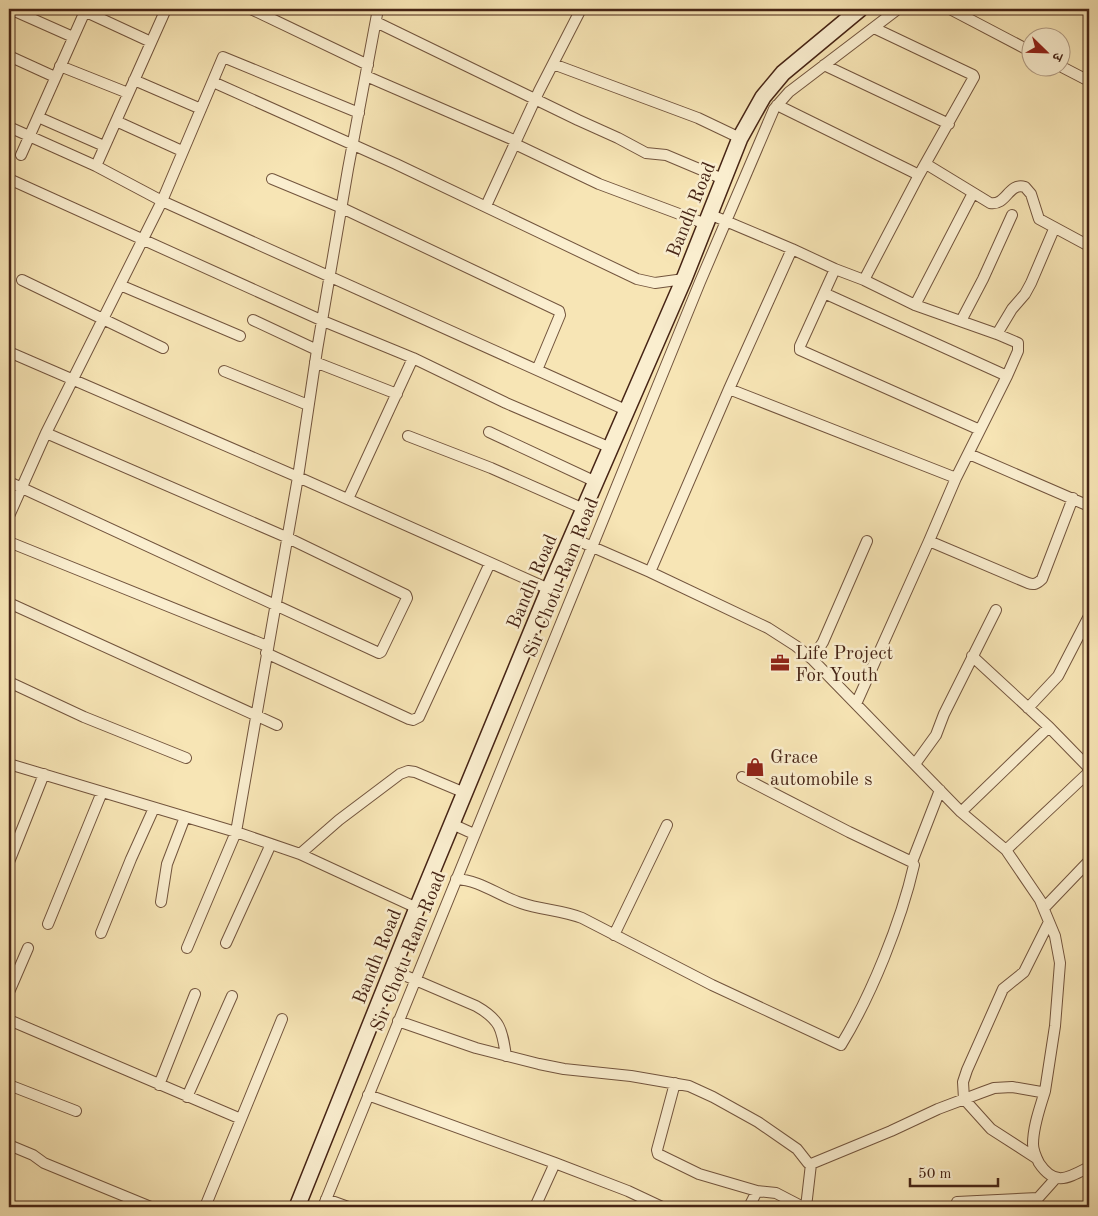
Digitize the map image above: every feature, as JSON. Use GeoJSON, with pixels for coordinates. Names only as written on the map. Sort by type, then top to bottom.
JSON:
{"type":"FeatureCollection","features":[{"type":"Feature","properties":{"kind":"street"},"geometry":{"type":"LineString","coordinates":[[10,9],[73,37]]}},
{"type":"Feature","properties":{"kind":"street"},"geometry":{"type":"LineString","coordinates":[[96,166],[166,9]]}},
{"type":"Feature","properties":{"kind":"street"},"geometry":{"type":"LineString","coordinates":[[250,9],[368,65]]}},
{"type":"Feature","properties":{"kind":"street"},"geometry":{"type":"LineString","coordinates":[[187,948],[236,832],[266,650],[298,477],[308,404],[352,145],[360,113],[378,9]]}},
{"type":"Feature","properties":{"kind":"street"},"geometry":{"type":"LineString","coordinates":[[486,206],[535,99],[581,9]]}},
{"type":"Feature","properties":{"kind":"street","name":"Bandh Road"},"geometry":{"type":"LineString","coordinates":[[296,1207],[549,589],[684,279],[740,138],[763,97],[783,73],[860,9]]}},
{"type":"Feature","properties":{"kind":"street","name":"Sir Chotu Ram Road"},"geometry":{"type":"LineString","coordinates":[[325,1203],[474,834],[726,221],[777,105],[824,65],[898,9]]}},
{"type":"Feature","properties":{"kind":"street"},"geometry":{"type":"LineString","coordinates":[[950,9],[1020,46]]}},
{"type":"Feature","properties":{"kind":"street"},"geometry":{"type":"LineString","coordinates":[[22,154],[85,10],[151,42]]}},
{"type":"Feature","properties":{"kind":"street"},"geometry":{"type":"LineString","coordinates":[[376,22],[646,153],[666,155],[723,179]]}},
{"type":"Feature","properties":{"kind":"street"},"geometry":{"type":"LineString","coordinates":[[864,280],[974,76],[874,28]]}},
{"type":"Feature","properties":{"kind":"street"},"geometry":{"type":"LineString","coordinates":[[9,56],[55,77]]}},
{"type":"Feature","properties":{"kind":"street"},"geometry":{"type":"LineString","coordinates":[[9,516],[46,433],[162,201],[223,57],[360,113]]}},
{"type":"Feature","properties":{"kind":"street"},"geometry":{"type":"LineString","coordinates":[[553,64],[698,118],[740,138]]}},
{"type":"Feature","properties":{"kind":"street"},"geometry":{"type":"LineString","coordinates":[[824,65],[949,124]]}},
{"type":"Feature","properties":{"kind":"street"},"geometry":{"type":"LineString","coordinates":[[60,66],[128,93]]}},
{"type":"Feature","properties":{"kind":"street"},"geometry":{"type":"LineString","coordinates":[[1070,71],[1089,81]]}},
{"type":"Feature","properties":{"kind":"street"},"geometry":{"type":"LineString","coordinates":[[366,76],[515,142],[599,184],[707,219],[726,221],[864,280],[915,305],[1018,343],[1018,351],[1007,376],[956,478],[930,541],[856,704]]}},
{"type":"Feature","properties":{"kind":"street"},"geometry":{"type":"LineString","coordinates":[[134,80],[200,109]]}},
{"type":"Feature","properties":{"kind":"street"},"geometry":{"type":"LineString","coordinates":[[213,82],[396,164],[637,279],[655,283],[684,279]]}},
{"type":"Feature","properties":{"kind":"street"},"geometry":{"type":"LineString","coordinates":[[777,105],[919,175]]}},
{"type":"Feature","properties":{"kind":"street"},"geometry":{"type":"LineString","coordinates":[[38,117],[104,146]]}},
{"type":"Feature","properties":{"kind":"street"},"geometry":{"type":"LineString","coordinates":[[116,121],[182,152]]}},
{"type":"Feature","properties":{"kind":"street"},"geometry":{"type":"LineString","coordinates":[[9,127],[96,166],[162,201],[628,410]]}},
{"type":"Feature","properties":{"kind":"street"},"geometry":{"type":"LineString","coordinates":[[926,164],[993,204],[1003,200],[1011,189],[1016,187],[1025,188],[1030,194],[1039,219],[1054,229],[1089,246]]}},
{"type":"Feature","properties":{"kind":"street"},"geometry":{"type":"LineString","coordinates":[[9,179],[322,321],[413,358],[506,403],[611,448]]}},
{"type":"Feature","properties":{"kind":"street"},"geometry":{"type":"LineString","coordinates":[[272,179],[342,208],[559,311],[560,315],[537,370]]}},
{"type":"Feature","properties":{"kind":"street"},"geometry":{"type":"LineString","coordinates":[[915,305],[973,193]]}},
{"type":"Feature","properties":{"kind":"street"},"geometry":{"type":"LineString","coordinates":[[961,321],[983,279],[1012,215]]}},
{"type":"Feature","properties":{"kind":"street"},"geometry":{"type":"LineString","coordinates":[[997,334],[1012,308],[1025,294],[1031,283],[1054,229]]}},
{"type":"Feature","properties":{"kind":"street"},"geometry":{"type":"LineString","coordinates":[[650,572],[792,249]]}},
{"type":"Feature","properties":{"kind":"street"},"geometry":{"type":"LineString","coordinates":[[835,269],[800,346],[802,352],[980,430]]}},
{"type":"Feature","properties":{"kind":"street"},"geometry":{"type":"LineString","coordinates":[[22,280],[163,348]]}},
{"type":"Feature","properties":{"kind":"street"},"geometry":{"type":"LineString","coordinates":[[120,285],[240,336]]}},
{"type":"Feature","properties":{"kind":"street"},"geometry":{"type":"LineString","coordinates":[[824,293],[1007,376]]}},
{"type":"Feature","properties":{"kind":"street"},"geometry":{"type":"LineString","coordinates":[[253,320],[317,350]]}},
{"type":"Feature","properties":{"kind":"street"},"geometry":{"type":"LineString","coordinates":[[9,352],[298,477],[549,589]]}},
{"type":"Feature","properties":{"kind":"street"},"geometry":{"type":"LineString","coordinates":[[348,499],[413,358]]}},
{"type":"Feature","properties":{"kind":"street"},"geometry":{"type":"LineString","coordinates":[[315,362],[397,394]]}},
{"type":"Feature","properties":{"kind":"street"},"geometry":{"type":"LineString","coordinates":[[224,371],[308,404]]}},
{"type":"Feature","properties":{"kind":"street"},"geometry":{"type":"LineString","coordinates":[[729,389],[956,478]]}},
{"type":"Feature","properties":{"kind":"street"},"geometry":{"type":"LineString","coordinates":[[489,432],[596,482]]}},
{"type":"Feature","properties":{"kind":"street"},"geometry":{"type":"LineString","coordinates":[[9,482],[380,653],[407,596],[286,537],[46,433]]}},
{"type":"Feature","properties":{"kind":"street"},"geometry":{"type":"LineString","coordinates":[[408,436],[491,468],[584,509]]}},
{"type":"Feature","properties":{"kind":"street"},"geometry":{"type":"LineString","coordinates":[[969,454],[1089,506]]}},
{"type":"Feature","properties":{"kind":"street"},"geometry":{"type":"LineString","coordinates":[[930,541],[1028,583],[1038,583],[1042,579],[1072,498]]}},
{"type":"Feature","properties":{"kind":"street"},"geometry":{"type":"LineString","coordinates":[[572,538],[650,572],[768,628],[796,646],[812,659],[961,812],[1006,850],[1036,892],[1044,908],[1058,948],[1060,963],[1055,1026],[1045,1090],[1033,1134],[1033,1147],[1036,1158]]}},
{"type":"Feature","properties":{"kind":"street"},"geometry":{"type":"LineString","coordinates":[[812,659],[823,642],[867,541]]}},
{"type":"Feature","properties":{"kind":"street"},"geometry":{"type":"LineString","coordinates":[[9,542],[266,650],[409,719],[419,717],[490,564]]}},
{"type":"Feature","properties":{"kind":"street"},"geometry":{"type":"LineString","coordinates":[[9,603],[277,725]]}},
{"type":"Feature","properties":{"kind":"street"},"geometry":{"type":"LineString","coordinates":[[915,764],[936,735],[944,714],[996,610]]}},
{"type":"Feature","properties":{"kind":"street"},"geometry":{"type":"LineString","coordinates":[[1028,708],[1058,676],[1089,616]]}},
{"type":"Feature","properties":{"kind":"street"},"geometry":{"type":"LineString","coordinates":[[972,656],[1049,727],[1089,770],[1006,850]]}},
{"type":"Feature","properties":{"kind":"street"},"geometry":{"type":"LineString","coordinates":[[9,682],[84,717],[186,758]]}},
{"type":"Feature","properties":{"kind":"street"},"geometry":{"type":"LineString","coordinates":[[961,812],[1049,727]]}},
{"type":"Feature","properties":{"kind":"street"},"geometry":{"type":"LineString","coordinates":[[9,764],[236,832],[300,854],[417,908]]}},
{"type":"Feature","properties":{"kind":"street"},"geometry":{"type":"LineString","coordinates":[[300,854],[339,820],[400,774],[408,771],[415,772],[465,793]]}},
{"type":"Feature","properties":{"kind":"street"},"geometry":{"type":"LineString","coordinates":[[9,862],[44,774]]}},
{"type":"Feature","properties":{"kind":"street"},"geometry":{"type":"LineString","coordinates":[[742,777],[912,862]]}},
{"type":"Feature","properties":{"kind":"street"},"geometry":{"type":"LineString","coordinates":[[456,879],[472,881],[521,903],[575,915],[712,986],[841,1046],[867,996],[890,941],[914,865],[912,862],[940,790]]}},
{"type":"Feature","properties":{"kind":"street"},"geometry":{"type":"LineString","coordinates":[[48,924],[102,792]]}},
{"type":"Feature","properties":{"kind":"street"},"geometry":{"type":"LineString","coordinates":[[101,933],[154,808]]}},
{"type":"Feature","properties":{"kind":"street"},"geometry":{"type":"LineString","coordinates":[[161,902],[167,864],[185,817]]}},
{"type":"Feature","properties":{"kind":"street"},"geometry":{"type":"LineString","coordinates":[[452,824],[474,834]]}},
{"type":"Feature","properties":{"kind":"street"},"geometry":{"type":"LineString","coordinates":[[614,935],[667,825]]}},
{"type":"Feature","properties":{"kind":"street"},"geometry":{"type":"LineString","coordinates":[[226,943],[271,844]]}},
{"type":"Feature","properties":{"kind":"street"},"geometry":{"type":"LineString","coordinates":[[1044,908],[1089,860]]}},
{"type":"Feature","properties":{"kind":"street"},"geometry":{"type":"LineString","coordinates":[[1049,922],[1024,972],[1006,987],[999,998],[966,1072],[963,1082],[964,1098],[991,1129],[1036,1158],[1047,1173],[1056,1178],[1072,1176],[1089,1167]]}},
{"type":"Feature","properties":{"kind":"street"},"geometry":{"type":"LineString","coordinates":[[9,992],[28,948]]}},
{"type":"Feature","properties":{"kind":"street"},"geometry":{"type":"LineString","coordinates":[[392,970],[489,1013],[501,1030],[506,1056]]}},
{"type":"Feature","properties":{"kind":"street"},"geometry":{"type":"LineString","coordinates":[[158,1085],[195,994]]}},
{"type":"Feature","properties":{"kind":"street"},"geometry":{"type":"LineString","coordinates":[[187,1097],[232,996]]}},
{"type":"Feature","properties":{"kind":"street"},"geometry":{"type":"LineString","coordinates":[[205,1207],[282,1019]]}},
{"type":"Feature","properties":{"kind":"street"},"geometry":{"type":"LineString","coordinates":[[9,1020],[241,1119]]}},
{"type":"Feature","properties":{"kind":"street"},"geometry":{"type":"LineString","coordinates":[[398,1021],[506,1056],[551,1067],[675,1083],[698,1090],[758,1122],[797,1149],[808,1163],[811,1164]]}},
{"type":"Feature","properties":{"kind":"street"},"geometry":{"type":"LineString","coordinates":[[675,1083],[656,1150],[658,1154],[699,1174],[758,1191],[776,1193],[805,1207],[811,1164]]}},
{"type":"Feature","properties":{"kind":"street"},"geometry":{"type":"LineString","coordinates":[[9,1085],[76,1111]]}},
{"type":"Feature","properties":{"kind":"street"},"geometry":{"type":"LineString","coordinates":[[811,1164],[964,1098],[1003,1087],[1041,1092],[1045,1090]]}},
{"type":"Feature","properties":{"kind":"street"},"geometry":{"type":"LineString","coordinates":[[368,1095],[555,1163],[628,1191],[662,1207]]}},
{"type":"Feature","properties":{"kind":"street"},"geometry":{"type":"LineString","coordinates":[[9,1145],[35,1156],[44,1163],[151,1207]]}},
{"type":"Feature","properties":{"kind":"street"},"geometry":{"type":"LineString","coordinates":[[535,1207],[555,1163]]}},
{"type":"Feature","properties":{"kind":"street"},"geometry":{"type":"LineString","coordinates":[[1030,1207],[1056,1178]]}},
{"type":"Feature","properties":{"kind":"street"},"geometry":{"type":"LineString","coordinates":[[749,1207],[758,1191]]}},
{"type":"Feature","properties":{"kind":"street"},"geometry":{"type":"LineString","coordinates":[[959,1207],[958,1202],[1038,1198]]}},
{"type":"Feature","properties":{"kind":"street"},"geometry":{"type":"LineString","coordinates":[[325,1203],[348,1207]]}},
{"type":"Feature","properties":{"kind":"place","name":"Life Project For Youth"},"geometry":{"type":"Point","coordinates":[780,663]}},
{"type":"Feature","properties":{"kind":"place","name":"Grace automobile s"},"geometry":{"type":"Point","coordinates":[755,767]}}]}
